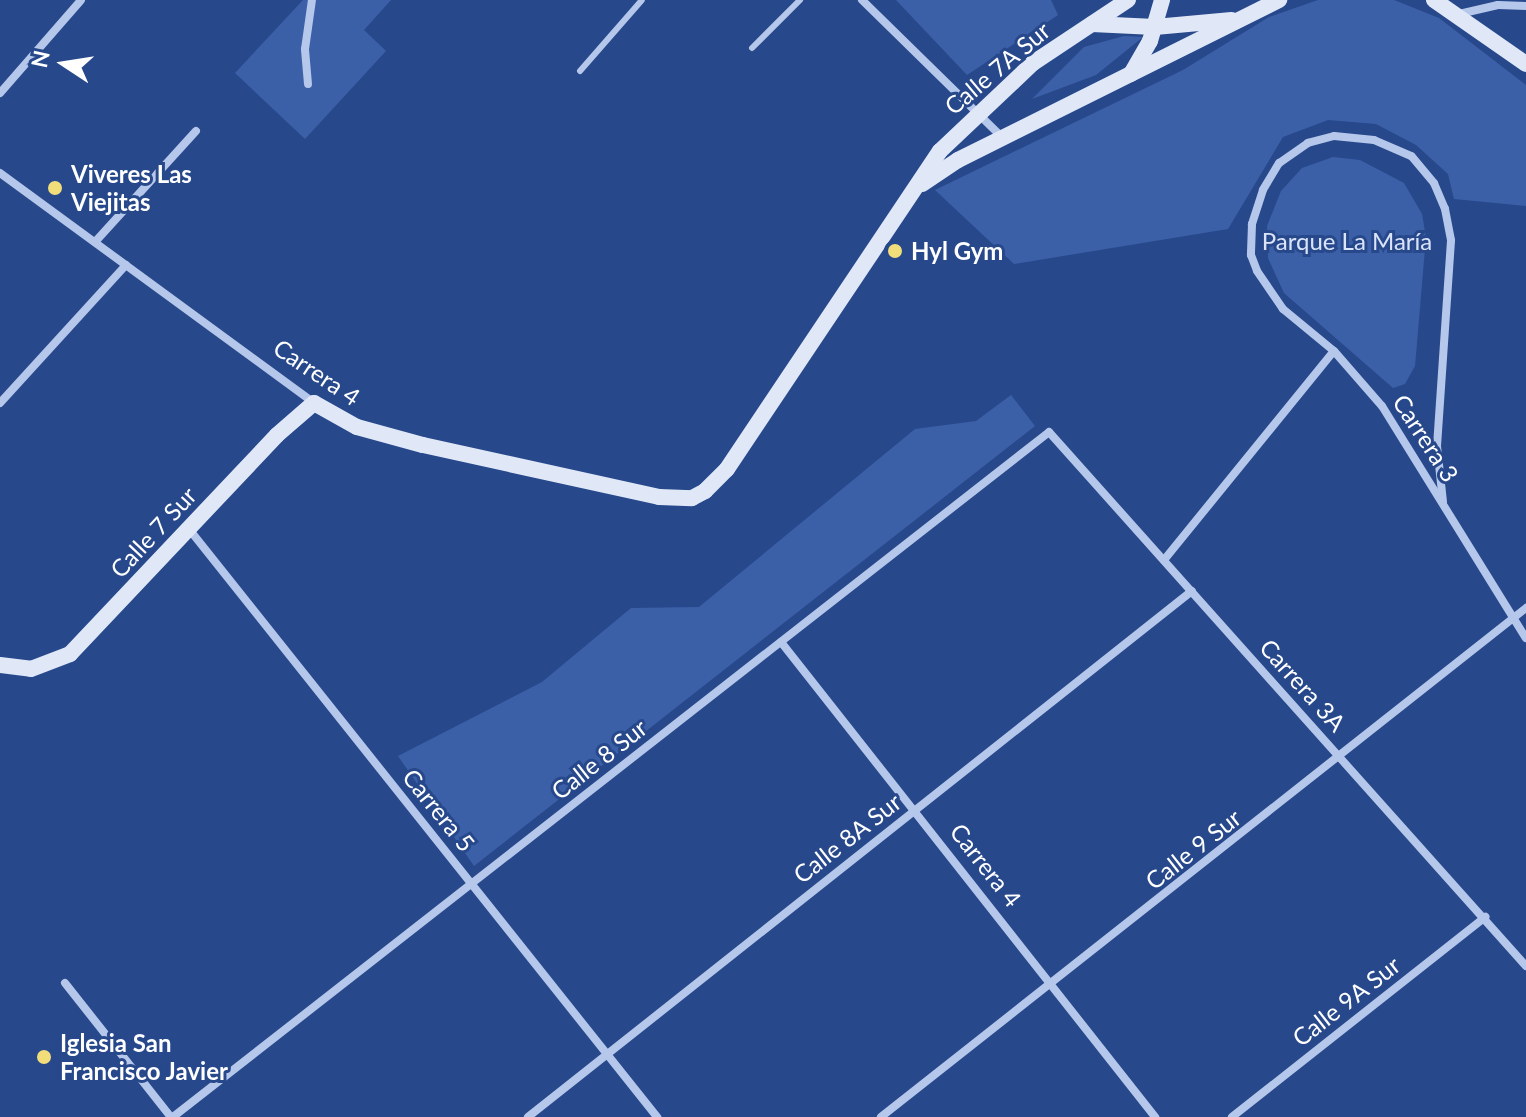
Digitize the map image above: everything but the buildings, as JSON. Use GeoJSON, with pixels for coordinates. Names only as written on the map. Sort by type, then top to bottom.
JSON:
{"type":"FeatureCollection","features":[{"type":"Feature","properties":{"kind":"street"},"geometry":{"type":"LineString","coordinates":[[0,93],[81,0]]}},
{"type":"Feature","properties":{"kind":"street"},"geometry":{"type":"LineString","coordinates":[[308,84],[305,49],[312,0]]}},
{"type":"Feature","properties":{"kind":"street"},"geometry":{"type":"LineString","coordinates":[[862,0],[1003,138]]}},
{"type":"Feature","properties":{"kind":"street"},"geometry":{"type":"LineString","coordinates":[[1092,24],[1128,0]]}},
{"type":"Feature","properties":{"kind":"street"},"geometry":{"type":"LineString","coordinates":[[1130,76],[1155,27],[1162,0]]}},
{"type":"Feature","properties":{"kind":"street","name":"Calle 7A Sur"},"geometry":{"type":"LineString","coordinates":[[903,200],[939,171],[1279,0]]}},
{"type":"Feature","properties":{"kind":"street"},"geometry":{"type":"LineString","coordinates":[[1434,0],[1459,14],[1526,64]]}},
{"type":"Feature","properties":{"kind":"street"},"geometry":{"type":"LineString","coordinates":[[1459,14],[1498,5],[1526,6]]}},
{"type":"Feature","properties":{"kind":"street","name":"Calle 7A Sur"},"geometry":{"type":"LineString","coordinates":[[705,491],[727,469],[903,200],[978,113],[1033,63],[1092,24],[1155,27],[1246,18]]}},
{"type":"Feature","properties":{"kind":"street"},"geometry":{"type":"LineString","coordinates":[[95,242],[196,131]]}},
{"type":"Feature","properties":{"kind":"street","name":"Carrera 3"},"geometry":{"type":"LineString","coordinates":[[1443,502],[1438,401],[1451,240],[1434,183],[1411,156],[1374,140],[1334,136],[1308,143],[1279,163],[1252,224],[1251,255],[1263,284],[1283,309],[1334,351],[1382,406],[1526,638]]}},
{"type":"Feature","properties":{"kind":"street","name":"Carrera 4"},"geometry":{"type":"LineString","coordinates":[[0,173],[314,403],[357,427],[423,445],[659,497],[692,498],[705,491]]}},
{"type":"Feature","properties":{"kind":"street"},"geometry":{"type":"LineString","coordinates":[[0,403],[126,265]]}},
{"type":"Feature","properties":{"kind":"street"},"geometry":{"type":"LineString","coordinates":[[1164,560],[1334,351]]}},
{"type":"Feature","properties":{"kind":"street","name":"Calle 7 Sur"},"geometry":{"type":"LineString","coordinates":[[7,666],[48,665],[70,654],[277,435],[314,403]]}},
{"type":"Feature","properties":{"kind":"street","name":"Carrera 3A"},"geometry":{"type":"LineString","coordinates":[[1049,432],[1526,966]]}},
{"type":"Feature","properties":{"kind":"street","name":"Calle 8 Sur"},"geometry":{"type":"LineString","coordinates":[[172,1117],[1049,432]]}},
{"type":"Feature","properties":{"kind":"street","name":"Carrera 5"},"geometry":{"type":"LineString","coordinates":[[189,529],[657,1117]]}},
{"type":"Feature","properties":{"kind":"street","name":"Calle 8A Sur"},"geometry":{"type":"LineString","coordinates":[[528,1117],[1192,591]]}},
{"type":"Feature","properties":{"kind":"street","name":"Calle 9 Sur"},"geometry":{"type":"LineString","coordinates":[[881,1117],[1342,758],[1526,608]]}},
{"type":"Feature","properties":{"kind":"street","name":"Carrera 4"},"geometry":{"type":"LineString","coordinates":[[781,642],[1155,1117]]}},
{"type":"Feature","properties":{"kind":"street","name":"Calle 9A Sur"},"geometry":{"type":"LineString","coordinates":[[1232,1117],[1485,917]]}},
{"type":"Feature","properties":{"kind":"street"},"geometry":{"type":"LineString","coordinates":[[65,983],[172,1117]]}},
{"type":"Feature","properties":{"kind":"lane"},"geometry":{"type":"LineString","coordinates":[[580,71],[642,0]]}},
{"type":"Feature","properties":{"kind":"lane"},"geometry":{"type":"LineString","coordinates":[[752,48],[800,0]]}},
{"type":"Feature","properties":{"kind":"green space"},"geometry":{"type":"Polygon","coordinates":[[[303,0],[391,0],[364,30],[386,51],[305,139],[235,73],[303,0]]]}},
{"type":"Feature","properties":{"kind":"green space"},"geometry":{"type":"Polygon","coordinates":[[[896,0],[1051,0],[1058,15],[967,75],[896,0]]]}},
{"type":"Feature","properties":{"kind":"green space"},"geometry":{"type":"Polygon","coordinates":[[[1318,0],[1394,0],[1439,18],[1526,85],[1526,206],[1454,199],[1448,174],[1416,145],[1376,124],[1328,120],[1283,137],[1228,229],[1014,264],[935,190],[1183,70],[1269,17],[1318,0]]]}},
{"type":"Feature","properties":{"kind":"green space"},"geometry":{"type":"Polygon","coordinates":[[[1124,36],[1143,37],[1096,75],[1032,99],[1084,47],[1124,36]]]}},
{"type":"Feature","properties":{"kind":"green space","name":"Parque La María"},"geometry":{"type":"Polygon","coordinates":[[[1333,157],[1360,160],[1404,183],[1422,214],[1426,237],[1415,366],[1405,384],[1393,388],[1284,293],[1268,258],[1267,226],[1281,191],[1302,168],[1333,157]]]}},
{"type":"Feature","properties":{"kind":"green space"},"geometry":{"type":"Polygon","coordinates":[[[1011,395],[1035,426],[474,866],[398,756],[542,682],[631,608],[699,607],[915,429],[976,421],[1011,395]]]}},
{"type":"Feature","properties":{"kind":"place","name":"Viveres Las Viejitas"},"geometry":{"type":"Point","coordinates":[55,188]}},
{"type":"Feature","properties":{"kind":"place","name":"Hyl Gym"},"geometry":{"type":"Point","coordinates":[895,251]}},
{"type":"Feature","properties":{"kind":"place","name":"Iglesia San Francisco Javier"},"geometry":{"type":"Point","coordinates":[44,1057]}}]}
